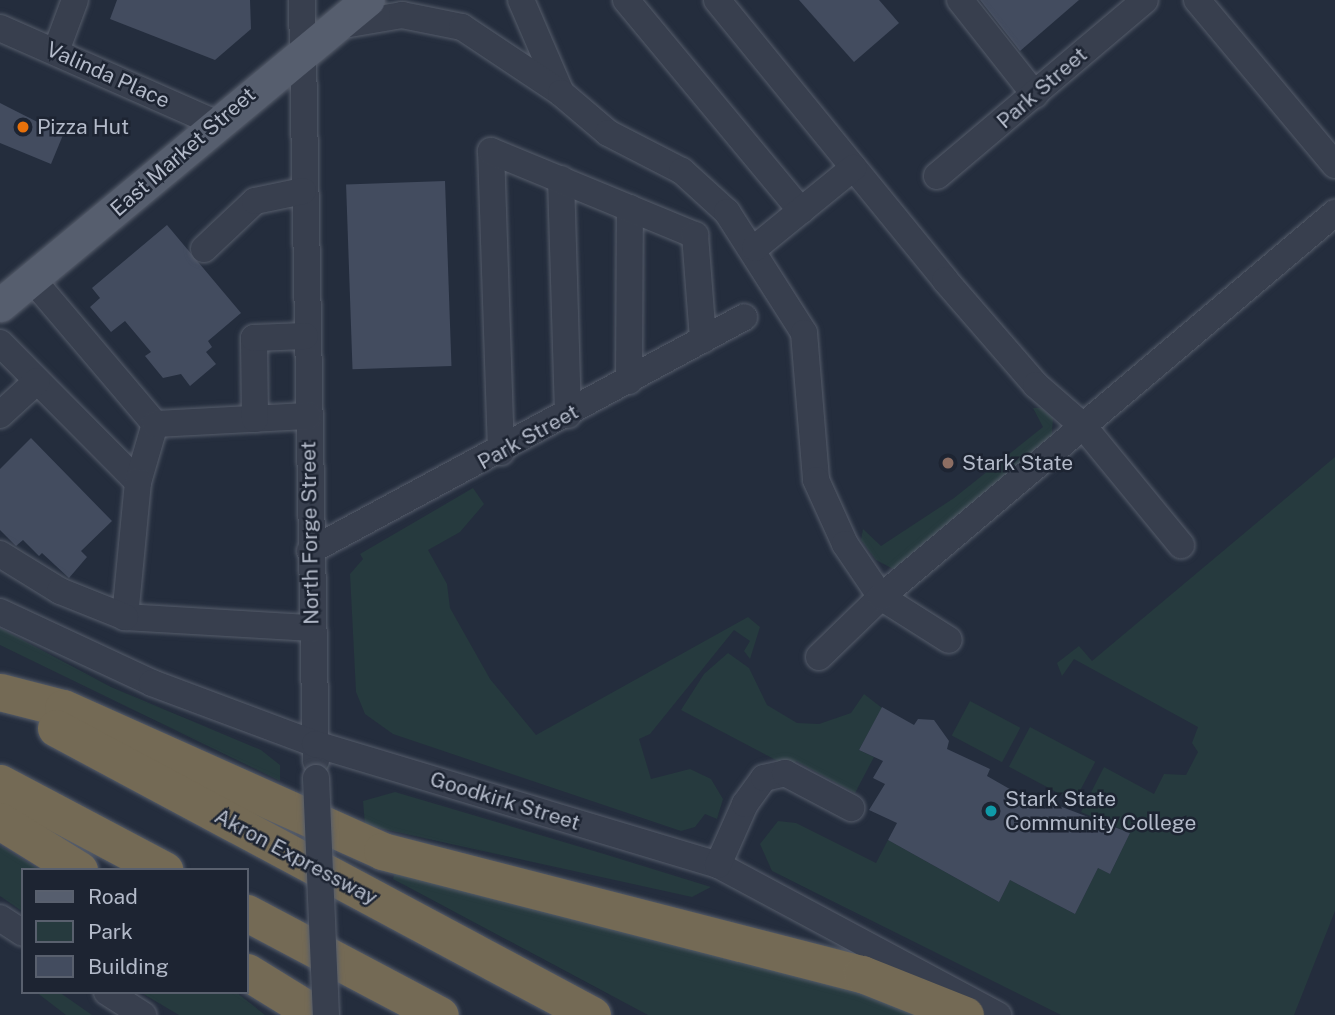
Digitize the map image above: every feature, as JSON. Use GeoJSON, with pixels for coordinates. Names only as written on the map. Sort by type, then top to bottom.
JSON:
{"type":"FeatureCollection","features":[{"type":"Feature","properties":{"kind":"highway"},"geometry":{"type":"LineString","coordinates":[[0,692],[63,708],[382,851],[862,974],[965,1015]]}},
{"type":"Feature","properties":{"kind":"highway","name":"Akron Expressway"},"geometry":{"type":"LineString","coordinates":[[0,698],[592,1015]]}},
{"type":"Feature","properties":{"kind":"highway"},"geometry":{"type":"LineString","coordinates":[[0,783],[160,868]]}},
{"type":"Feature","properties":{"kind":"highway"},"geometry":{"type":"LineString","coordinates":[[0,821],[76,868]]}},
{"type":"Feature","properties":{"kind":"highway"},"geometry":{"type":"LineString","coordinates":[[248,914],[440,1015]]}},
{"type":"Feature","properties":{"kind":"highway"},"geometry":{"type":"LineString","coordinates":[[248,973],[317,1015]]}},
{"type":"Feature","properties":{"kind":"main road","name":"East Market Street"},"geometry":{"type":"LineString","coordinates":[[0,305],[215,123],[368,0]]}},
{"type":"Feature","properties":{"kind":"street"},"geometry":{"type":"LineString","coordinates":[[55,51],[75,0]]}},
{"type":"Feature","properties":{"kind":"street","name":"North Forge Street"},"geometry":{"type":"LineString","coordinates":[[302,0],[310,551],[326,1015]]}},
{"type":"Feature","properties":{"kind":"street"},"geometry":{"type":"LineString","coordinates":[[521,0],[562,93]]}},
{"type":"Feature","properties":{"kind":"street"},"geometry":{"type":"LineString","coordinates":[[626,0],[801,211]]}},
{"type":"Feature","properties":{"kind":"street"},"geometry":{"type":"LineString","coordinates":[[717,0],[853,168],[1027,375],[1083,427],[1181,545]]}},
{"type":"Feature","properties":{"kind":"street"},"geometry":{"type":"LineString","coordinates":[[960,0],[1035,95]]}},
{"type":"Feature","properties":{"kind":"street","name":"Park Street"},"geometry":{"type":"LineString","coordinates":[[937,176],[1145,0]]}},
{"type":"Feature","properties":{"kind":"street"},"geometry":{"type":"LineString","coordinates":[[1196,0],[1335,165]]}},
{"type":"Feature","properties":{"kind":"street"},"geometry":{"type":"LineString","coordinates":[[338,26],[402,15],[438,18],[462,27],[562,93],[608,133],[682,171],[727,212],[755,248],[804,333],[816,480],[845,544],[881,597],[949,640]]}},
{"type":"Feature","properties":{"kind":"street","name":"Valinda Place"},"geometry":{"type":"LineString","coordinates":[[0,28],[215,123]]}},
{"type":"Feature","properties":{"kind":"street"},"geometry":{"type":"LineString","coordinates":[[501,452],[491,151],[695,235],[704,341]]}},
{"type":"Feature","properties":{"kind":"street"},"geometry":{"type":"LineString","coordinates":[[755,248],[853,168]]}},
{"type":"Feature","properties":{"kind":"street"},"geometry":{"type":"LineString","coordinates":[[561,179],[568,415]]}},
{"type":"Feature","properties":{"kind":"street"},"geometry":{"type":"LineString","coordinates":[[204,249],[255,201],[303,191]]}},
{"type":"Feature","properties":{"kind":"street"},"geometry":{"type":"LineString","coordinates":[[629,381],[630,208]]}},
{"type":"Feature","properties":{"kind":"street"},"geometry":{"type":"LineString","coordinates":[[820,657],[881,597],[1335,213]]}},
{"type":"Feature","properties":{"kind":"street"},"geometry":{"type":"LineString","coordinates":[[32,279],[155,424]]}},
{"type":"Feature","properties":{"kind":"street","name":"Park Street"},"geometry":{"type":"LineString","coordinates":[[310,551],[501,452],[744,317]]}},
{"type":"Feature","properties":{"kind":"street"},"geometry":{"type":"LineString","coordinates":[[256,419],[254,338],[305,336]]}},
{"type":"Feature","properties":{"kind":"street"},"geometry":{"type":"LineString","coordinates":[[0,343],[138,482]]}},
{"type":"Feature","properties":{"kind":"street"},"geometry":{"type":"LineString","coordinates":[[0,415],[37,381]]}},
{"type":"Feature","properties":{"kind":"street"},"geometry":{"type":"LineString","coordinates":[[155,424],[308,416]]}},
{"type":"Feature","properties":{"kind":"street"},"geometry":{"type":"LineString","coordinates":[[125,617],[138,482],[155,424]]}},
{"type":"Feature","properties":{"kind":"street"},"geometry":{"type":"LineString","coordinates":[[0,554],[60,591],[125,617],[312,628]]}},
{"type":"Feature","properties":{"kind":"street","name":"Goodkirk Street"},"geometry":{"type":"LineString","coordinates":[[0,612],[152,683],[315,744],[718,865],[998,1015]]}},
{"type":"Feature","properties":{"kind":"street"},"geometry":{"type":"LineString","coordinates":[[718,865],[745,804],[764,778],[785,774],[851,807]]}},
{"type":"Feature","properties":{"kind":"street"},"geometry":{"type":"LineString","coordinates":[[0,918],[21,932]]}},
{"type":"Feature","properties":{"kind":"street"},"geometry":{"type":"LineString","coordinates":[[110,994],[144,1015]]}},
{"type":"Feature","properties":{"kind":"green space"},"geometry":{"type":"Polygon","coordinates":[[[1033,408],[1041,408],[1053,418],[1051,446],[895,570],[876,560],[861,540],[863,529],[881,546],[954,498],[1043,427],[1033,408]]]}},
{"type":"Feature","properties":{"kind":"green space"},"geometry":{"type":"Polygon","coordinates":[[[1335,457],[1335,911],[1294,1015],[1061,1015],[772,871],[760,844],[778,821],[796,823],[876,863],[888,840],[999,902],[1010,880],[1075,914],[1098,868],[1110,874],[1130,833],[1081,812],[1104,767],[1154,794],[1164,774],[1186,775],[1198,752],[1192,743],[1198,727],[1074,659],[1062,676],[1057,663],[1079,646],[1092,661],[1335,457]]]}},
{"type":"Feature","properties":{"kind":"green space"},"geometry":{"type":"Polygon","coordinates":[[[473,488],[484,504],[460,532],[428,550],[447,584],[450,608],[490,679],[536,735],[748,617],[760,627],[750,659],[744,651],[750,641],[734,630],[650,734],[639,739],[651,779],[690,769],[711,779],[723,799],[717,819],[705,814],[695,827],[681,831],[393,734],[365,714],[356,692],[350,574],[363,559],[360,554],[473,488]]]}},
{"type":"Feature","properties":{"kind":"green space"},"geometry":{"type":"Polygon","coordinates":[[[0,628],[111,687],[261,750],[280,765],[280,781],[0,645],[0,628]]]}},
{"type":"Feature","properties":{"kind":"green space"},"geometry":{"type":"Polygon","coordinates":[[[728,653],[749,668],[767,705],[797,723],[819,724],[851,713],[864,694],[882,708],[859,750],[874,757],[855,793],[796,761],[791,768],[681,710],[704,674],[728,653]]]}},
{"type":"Feature","properties":{"kind":"green space"},"geometry":{"type":"Polygon","coordinates":[[[970,701],[1020,728],[1002,762],[952,735],[970,701]]]}},
{"type":"Feature","properties":{"kind":"green space"},"geometry":{"type":"Polygon","coordinates":[[[1030,727],[1095,762],[1074,801],[1009,767],[1030,727]]]}},
{"type":"Feature","properties":{"kind":"green space"},"geometry":{"type":"Polygon","coordinates":[[[395,792],[711,887],[692,897],[365,825],[363,801],[395,792]]]}},
{"type":"Feature","properties":{"kind":"green space"},"geometry":{"type":"Polygon","coordinates":[[[0,846],[37,868],[21,868],[21,911],[0,896],[0,846]]]}},
{"type":"Feature","properties":{"kind":"green space"},"geometry":{"type":"Polygon","coordinates":[[[396,869],[892,998],[929,1015],[648,1015],[393,879],[396,869]]]}},
{"type":"Feature","properties":{"kind":"green space"},"geometry":{"type":"Polygon","coordinates":[[[39,994],[62,994],[92,1015],[66,1015],[39,994]]]}},
{"type":"Feature","properties":{"kind":"green space"},"geometry":{"type":"Polygon","coordinates":[[[143,994],[239,994],[265,1015],[179,1015],[143,994]]]}},
{"type":"Feature","properties":{"kind":"building"},"geometry":{"type":"Polygon","coordinates":[[[117,0],[250,0],[251,29],[215,60],[110,19],[117,0]]]}},
{"type":"Feature","properties":{"kind":"building"},"geometry":{"type":"Polygon","coordinates":[[[799,0],[879,0],[899,23],[854,62],[799,0]]]}},
{"type":"Feature","properties":{"kind":"building"},"geometry":{"type":"Polygon","coordinates":[[[980,0],[1079,0],[1020,51],[980,0]]]}},
{"type":"Feature","properties":{"kind":"building","name":"Pizza Hut"},"geometry":{"type":"Polygon","coordinates":[[[0,103],[63,135],[51,164],[0,143],[0,103]]]}},
{"type":"Feature","properties":{"kind":"building"},"geometry":{"type":"Polygon","coordinates":[[[445,181],[451,366],[353,369],[346,184],[445,181]]]}},
{"type":"Feature","properties":{"kind":"building"},"geometry":{"type":"Polygon","coordinates":[[[167,225],[241,313],[208,341],[212,347],[206,352],[216,364],[190,386],[181,374],[163,378],[145,356],[151,352],[125,321],[111,332],[90,307],[100,298],[92,288],[167,225]]]}},
{"type":"Feature","properties":{"kind":"building"},"geometry":{"type":"Polygon","coordinates":[[[31,438],[112,521],[81,551],[87,557],[69,578],[42,553],[39,556],[23,540],[16,546],[0,530],[0,469],[31,438]]]}},
{"type":"Feature","properties":{"kind":"building","name":"Stark State Community College"},"geometry":{"type":"Polygon","coordinates":[[[882,707],[914,725],[918,719],[934,720],[949,741],[947,749],[990,769],[987,776],[1045,809],[1049,802],[1130,833],[1110,874],[1098,868],[1075,914],[1010,880],[999,902],[888,840],[897,823],[869,810],[885,784],[873,778],[883,761],[859,750],[882,707]]]}},
{"type":"Feature","properties":{"kind":"place","name":"Pizza Hut"},"geometry":{"type":"Point","coordinates":[23,127]}},
{"type":"Feature","properties":{"kind":"place","name":"Stark State"},"geometry":{"type":"Point","coordinates":[948,463]}},
{"type":"Feature","properties":{"kind":"place","name":"Stark State Community College"},"geometry":{"type":"Point","coordinates":[991,811]}}]}
